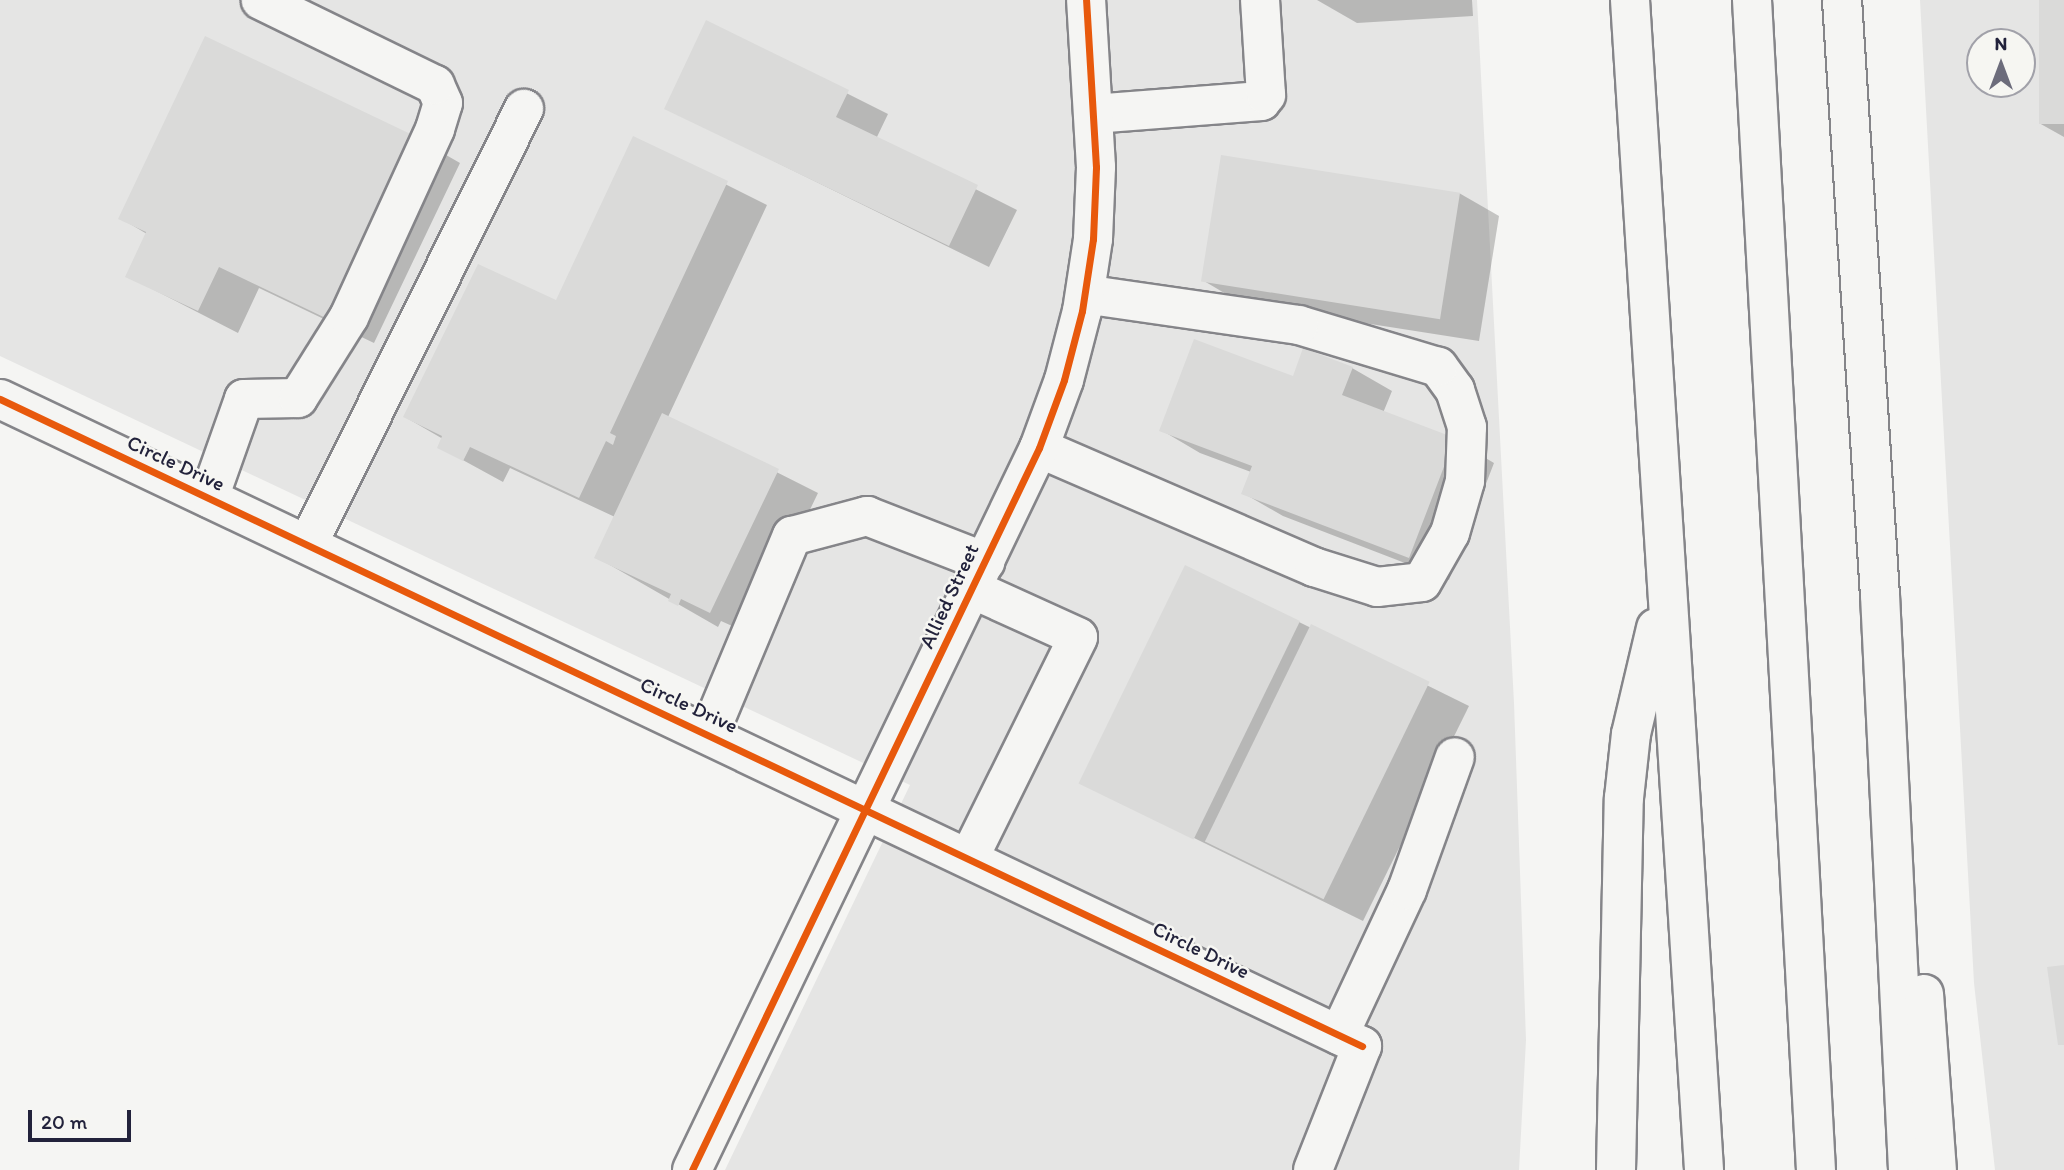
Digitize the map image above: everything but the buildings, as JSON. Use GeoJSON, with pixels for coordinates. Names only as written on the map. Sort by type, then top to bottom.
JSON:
{"type":"FeatureCollection","features":[{"type":"Feature","properties":{"kind":"main road"},"geometry":{"type":"LineString","coordinates":[[209,498],[244,399],[298,398],[349,317],[435,130],[443,103],[435,85],[261,0]]}},
{"type":"Feature","properties":{"kind":"main road","name":"Allied Street"},"geometry":{"type":"LineString","coordinates":[[692,1170],[1039,448],[1064,380],[1085,294],[1095,179],[1086,0]]}},
{"type":"Feature","properties":{"kind":"main road"},"geometry":{"type":"LineString","coordinates":[[1093,114],[1261,101],[1266,95],[1260,0]]}},
{"type":"Feature","properties":{"kind":"main road"},"geometry":{"type":"LineString","coordinates":[[1630,0],[1665,595],[1704,1170]]}},
{"type":"Feature","properties":{"kind":"main road"},"geometry":{"type":"LineString","coordinates":[[1752,0],[1816,1170]]}},
{"type":"Feature","properties":{"kind":"main road"},"geometry":{"type":"LineString","coordinates":[[1842,0],[1886,713],[1908,1170]]}},
{"type":"Feature","properties":{"kind":"main road"},"geometry":{"type":"LineString","coordinates":[[308,544],[524,109]]}},
{"type":"Feature","properties":{"kind":"main road"},"geometry":{"type":"LineString","coordinates":[[1039,448],[1314,567],[1377,587],[1422,582],[1450,533],[1465,481],[1466,427],[1455,390],[1438,367],[1299,324],[1085,294]]}},
{"type":"Feature","properties":{"kind":"main road","name":"Circle Drive"},"geometry":{"type":"LineString","coordinates":[[0,399],[1350,1041]]}},
{"type":"Feature","properties":{"kind":"main road"},"geometry":{"type":"LineString","coordinates":[[709,734],[792,536],[867,516],[978,575],[1078,637],[969,858]]}},
{"type":"Feature","properties":{"kind":"main road"},"geometry":{"type":"LineString","coordinates":[[1616,1170],[1626,764],[1665,595]]}},
{"type":"Feature","properties":{"kind":"main road"},"geometry":{"type":"LineString","coordinates":[[1886,713],[1908,781],[1937,1170]]}},
{"type":"Feature","properties":{"kind":"main road"},"geometry":{"type":"LineString","coordinates":[[1313,1170],[1350,1041],[1455,757]]}},
{"type":"Feature","properties":{"kind":"shaded area"},"geometry":{"type":"Polygon","coordinates":[[[0,0],[1477,0],[1514,703],[1526,1040],[1519,1170],[725,1170],[910,785],[0,356],[0,0]]]}},
{"type":"Feature","properties":{"kind":"shaded area"},"geometry":{"type":"Polygon","coordinates":[[[1920,0],[2064,0],[2064,1170],[1995,1170],[1974,983],[1920,0]]]}},
{"type":"Feature","properties":{"kind":"cycle path"},"geometry":{"type":"LineString","coordinates":[[692,1170],[1039,448],[1064,380],[1082,311],[1093,239],[1096,167],[1086,0]]}},
{"type":"Feature","properties":{"kind":"cycle path"},"geometry":{"type":"LineString","coordinates":[[0,399],[1362,1046]]}}]}
